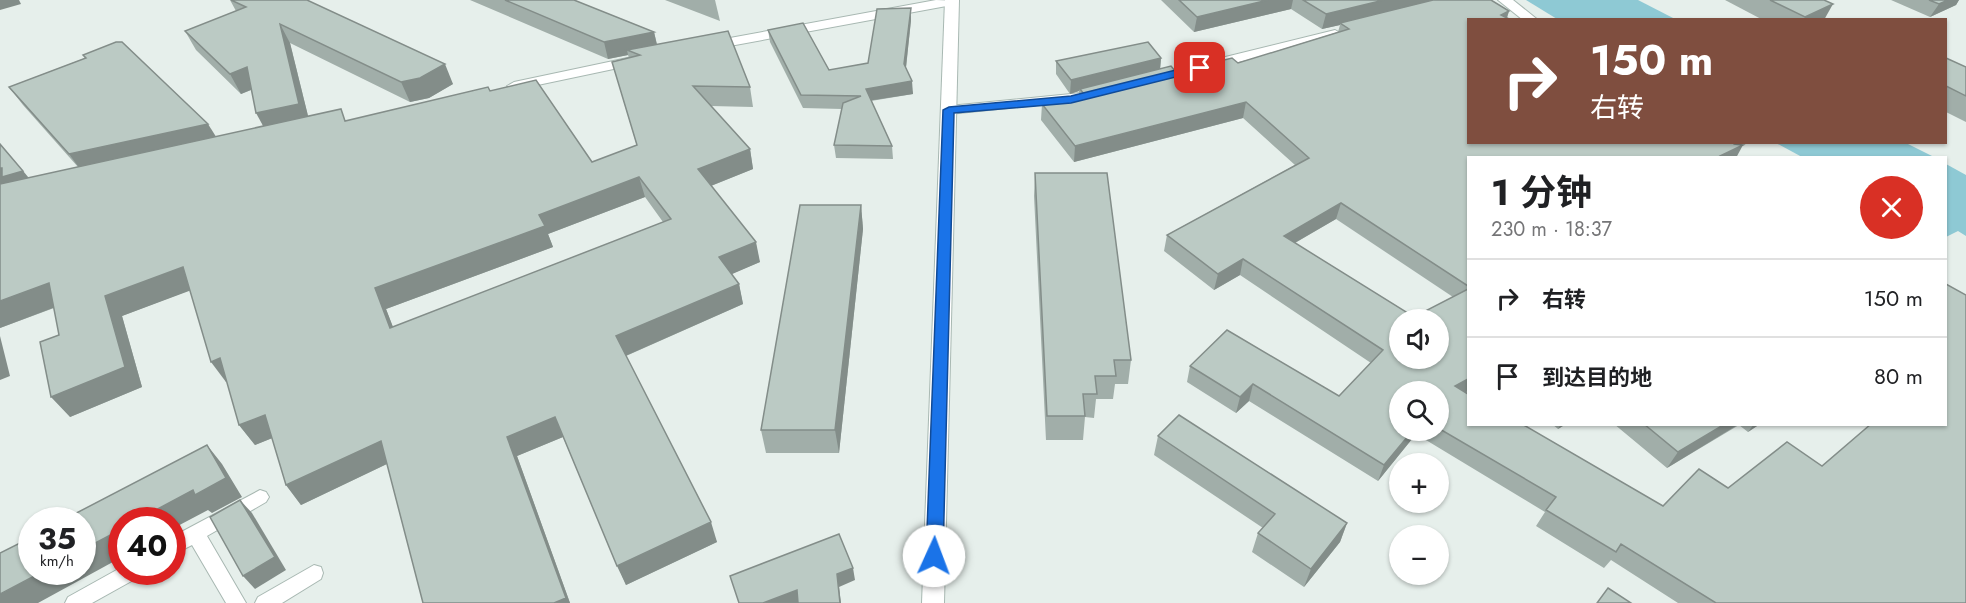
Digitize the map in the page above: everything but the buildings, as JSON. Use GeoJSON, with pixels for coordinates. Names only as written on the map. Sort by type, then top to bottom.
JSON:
{"type":"FeatureCollection","features":[{"type":"Feature","properties":{"kind":"street"},"geometry":{"type":"LineString","coordinates":[[1505,0],[1529,18]]}},
{"type":"Feature","properties":{"kind":"street"},"geometry":{"type":"LineString","coordinates":[[690,49],[952,1],[933,603]]}},
{"type":"Feature","properties":{"kind":"street"},"geometry":{"type":"LineString","coordinates":[[1194,69],[1351,30]]}},
{"type":"Feature","properties":{"kind":"street"},"geometry":{"type":"LineString","coordinates":[[497,90],[656,56]]}},
{"type":"Feature","properties":{"kind":"street"},"geometry":{"type":"LineString","coordinates":[[949,110],[1071,99],[1093,94]]}},
{"type":"Feature","properties":{"kind":"lane"},"geometry":{"type":"LineString","coordinates":[[186,539],[260,497]]}},
{"type":"Feature","properties":{"kind":"lane"},"geometry":{"type":"LineString","coordinates":[[196,534],[236,603]]}},
{"type":"Feature","properties":{"kind":"lane"},"geometry":{"type":"LineString","coordinates":[[265,603],[314,573]]}},
{"type":"Feature","properties":{"kind":"lane"},"geometry":{"type":"LineString","coordinates":[[75,603],[108,584]]}},
{"type":"Feature","properties":{"kind":"water"},"geometry":{"type":"Polygon","coordinates":[[[1526,0],[1638,0],[1673,18],[1555,18],[1526,0]]]}},
{"type":"Feature","properties":{"kind":"water"},"geometry":{"type":"Polygon","coordinates":[[[1778,144],[1908,144],[1932,156],[1800,156],[1778,144]]]}},
{"type":"Feature","properties":{"kind":"water"},"geometry":{"type":"Polygon","coordinates":[[[1947,165],[1966,175],[1966,236],[1958,231],[1947,236],[1947,165]]]}},
{"type":"Feature","properties":{"kind":"route"},"geometry":{"type":"LineString","coordinates":[[934,556],[949,110],[1071,99],[1200,68]]}}]}
